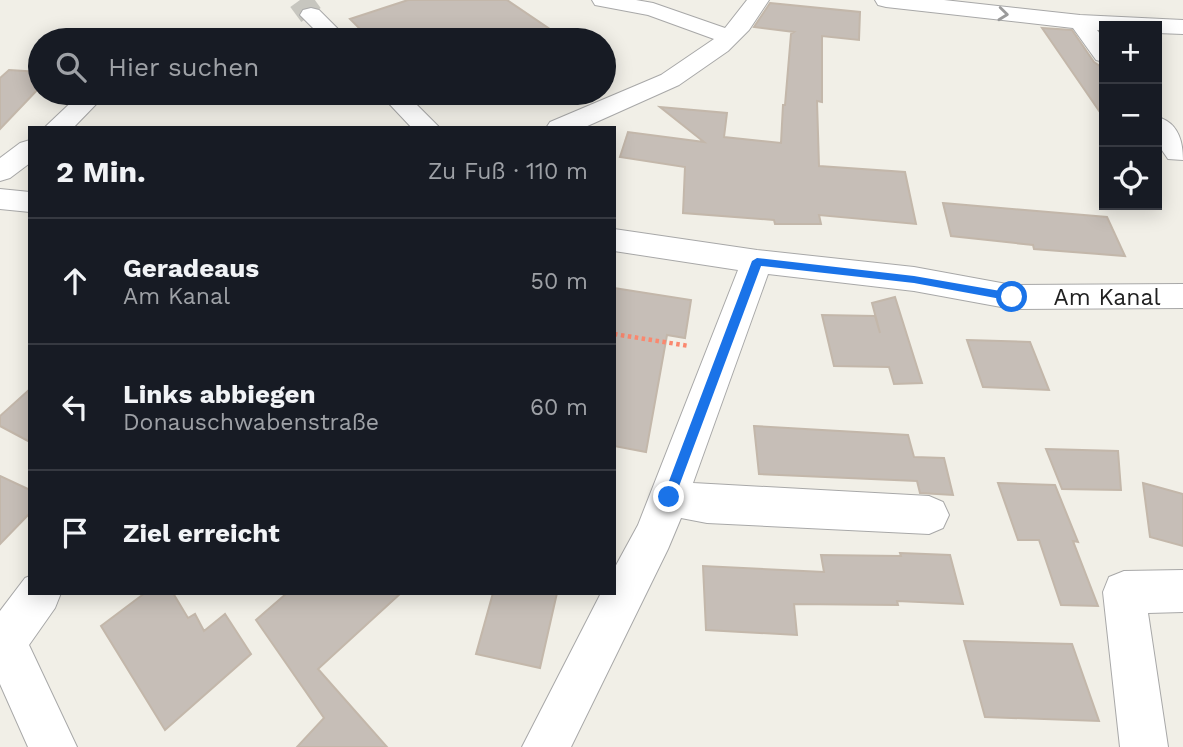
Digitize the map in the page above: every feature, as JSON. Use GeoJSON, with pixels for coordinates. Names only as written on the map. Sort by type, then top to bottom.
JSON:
{"type":"FeatureCollection","features":[{"type":"Feature","properties":{"kind":"street"},"geometry":{"type":"LineString","coordinates":[[603,0],[653,10],[729,37]]}},
{"type":"Feature","properties":{"kind":"street"},"geometry":{"type":"LineString","coordinates":[[616,104],[663,85],[700,62],[729,37],[758,0]]}},
{"type":"Feature","properties":{"kind":"street"},"geometry":{"type":"LineString","coordinates":[[886,0],[1099,23]]}},
{"type":"Feature","properties":{"kind":"street"},"geometry":{"type":"LineString","coordinates":[[1109,0],[1127,21]]}},
{"type":"Feature","properties":{"kind":"street"},"geometry":{"type":"LineString","coordinates":[[312,15],[326,28]]}},
{"type":"Feature","properties":{"kind":"street"},"geometry":{"type":"LineString","coordinates":[[1080,22],[1099,48]]}},
{"type":"Feature","properties":{"kind":"street"},"geometry":{"type":"LineString","coordinates":[[1162,27],[1182,28]]}},
{"type":"Feature","properties":{"kind":"street"},"geometry":{"type":"LineString","coordinates":[[59,126],[82,105]]}},
{"type":"Feature","properties":{"kind":"street"},"geometry":{"type":"LineString","coordinates":[[403,105],[425,126]]}},
{"type":"Feature","properties":{"kind":"street"},"geometry":{"type":"LineString","coordinates":[[564,126],[615,105]]}},
{"type":"Feature","properties":{"kind":"street"},"geometry":{"type":"LineString","coordinates":[[1162,134],[1173,154]]}},
{"type":"Feature","properties":{"kind":"street"},"geometry":{"type":"LineString","coordinates":[[0,172],[28,151]]}},
{"type":"Feature","properties":{"kind":"street"},"geometry":{"type":"LineString","coordinates":[[0,199],[28,202]]}},
{"type":"Feature","properties":{"kind":"street","name":"Am Kanal"},"geometry":{"type":"LineString","coordinates":[[616,240],[757,261],[914,279],[1012,297],[1183,296]]}},
{"type":"Feature","properties":{"kind":"street"},"geometry":{"type":"LineString","coordinates":[[546,747],[654,535],[757,261]]}},
{"type":"Feature","properties":{"kind":"street"},"geometry":{"type":"LineString","coordinates":[[669,497],[707,504],[929,514]]}},
{"type":"Feature","properties":{"kind":"street"},"geometry":{"type":"LineString","coordinates":[[1144,747],[1124,592],[1183,590]]}},
{"type":"Feature","properties":{"kind":"street"},"geometry":{"type":"LineString","coordinates":[[39,595],[3,646],[52,747]]}},
{"type":"Feature","properties":{"kind":"path"},"geometry":{"type":"LineString","coordinates":[[616,334],[724,352]]}},
{"type":"Feature","properties":{"kind":"building"},"geometry":{"type":"Polygon","coordinates":[[[408,0],[507,0],[548,28],[359,28],[350,19],[408,0]]]}},
{"type":"Feature","properties":{"kind":"building"},"geometry":{"type":"Polygon","coordinates":[[[770,3],[860,12],[859,40],[822,36],[822,102],[817,101],[819,166],[905,172],[916,224],[819,215],[821,224],[775,224],[774,220],[683,213],[685,167],[620,157],[628,132],[704,142],[660,107],[727,113],[724,137],[781,143],[791,34],[794,32],[754,27],[770,3]]]}},
{"type":"Feature","properties":{"kind":"building"},"geometry":{"type":"Polygon","coordinates":[[[1042,28],[1072,30],[1099,66],[1099,111],[1042,28]]]}},
{"type":"Feature","properties":{"kind":"building"},"geometry":{"type":"Polygon","coordinates":[[[9,70],[28,71],[28,100],[0,129],[0,78],[9,70]]]}},
{"type":"Feature","properties":{"kind":"building"},"geometry":{"type":"Polygon","coordinates":[[[943,203],[1107,217],[1125,256],[1034,249],[1033,245],[951,236],[943,203]]]}},
{"type":"Feature","properties":{"kind":"building"},"geometry":{"type":"Polygon","coordinates":[[[616,288],[691,300],[685,338],[667,335],[646,452],[616,446],[616,288]]]}},
{"type":"Feature","properties":{"kind":"building"},"geometry":{"type":"Polygon","coordinates":[[[895,297],[922,383],[894,384],[889,367],[834,366],[822,315],[875,316],[880,333],[872,303],[895,297]]]}},
{"type":"Feature","properties":{"kind":"building"},"geometry":{"type":"Polygon","coordinates":[[[967,340],[1030,342],[1049,390],[983,387],[967,340]]]}},
{"type":"Feature","properties":{"kind":"building"},"geometry":{"type":"Polygon","coordinates":[[[28,391],[28,441],[0,426],[0,416],[28,391]]]}},
{"type":"Feature","properties":{"kind":"building"},"geometry":{"type":"Polygon","coordinates":[[[754,426],[908,435],[914,457],[944,458],[953,495],[920,493],[917,481],[759,474],[754,426]]]}},
{"type":"Feature","properties":{"kind":"building"},"geometry":{"type":"Polygon","coordinates":[[[1046,449],[1118,451],[1121,490],[1062,489],[1046,449]]]}},
{"type":"Feature","properties":{"kind":"building"},"geometry":{"type":"Polygon","coordinates":[[[0,476],[28,489],[28,515],[0,544],[0,476]]]}},
{"type":"Feature","properties":{"kind":"building"},"geometry":{"type":"Polygon","coordinates":[[[998,483],[1055,485],[1078,542],[1073,541],[1098,606],[1061,605],[1039,540],[1018,540],[998,483]]]}},
{"type":"Feature","properties":{"kind":"building"},"geometry":{"type":"Polygon","coordinates":[[[1143,483],[1183,494],[1183,546],[1150,537],[1143,483]]]}},
{"type":"Feature","properties":{"kind":"building"},"geometry":{"type":"Polygon","coordinates":[[[900,553],[950,555],[963,604],[897,601],[898,605],[794,604],[797,635],[706,630],[703,566],[824,572],[821,555],[901,556],[900,553]]]}},
{"type":"Feature","properties":{"kind":"building"},"geometry":{"type":"Polygon","coordinates":[[[142,595],[174,595],[188,618],[195,614],[204,631],[225,614],[251,654],[165,730],[101,626],[142,595]]]}},
{"type":"Feature","properties":{"kind":"building"},"geometry":{"type":"Polygon","coordinates":[[[285,595],[399,595],[318,669],[387,747],[297,747],[324,718],[256,620],[285,595]]]}},
{"type":"Feature","properties":{"kind":"building"},"geometry":{"type":"Polygon","coordinates":[[[492,595],[557,595],[540,668],[476,654],[492,595]]]}},
{"type":"Feature","properties":{"kind":"building"},"geometry":{"type":"Polygon","coordinates":[[[964,641],[1072,644],[1099,721],[985,717],[964,641]]]}},
{"type":"Feature","properties":{"kind":"tunnel"},"geometry":{"type":"LineString","coordinates":[[300,0],[311,15]]}},
{"type":"Feature","properties":{"kind":"route"},"geometry":{"type":"LineString","coordinates":[[669,497],[757,261],[914,279],[1012,297]]}}]}
